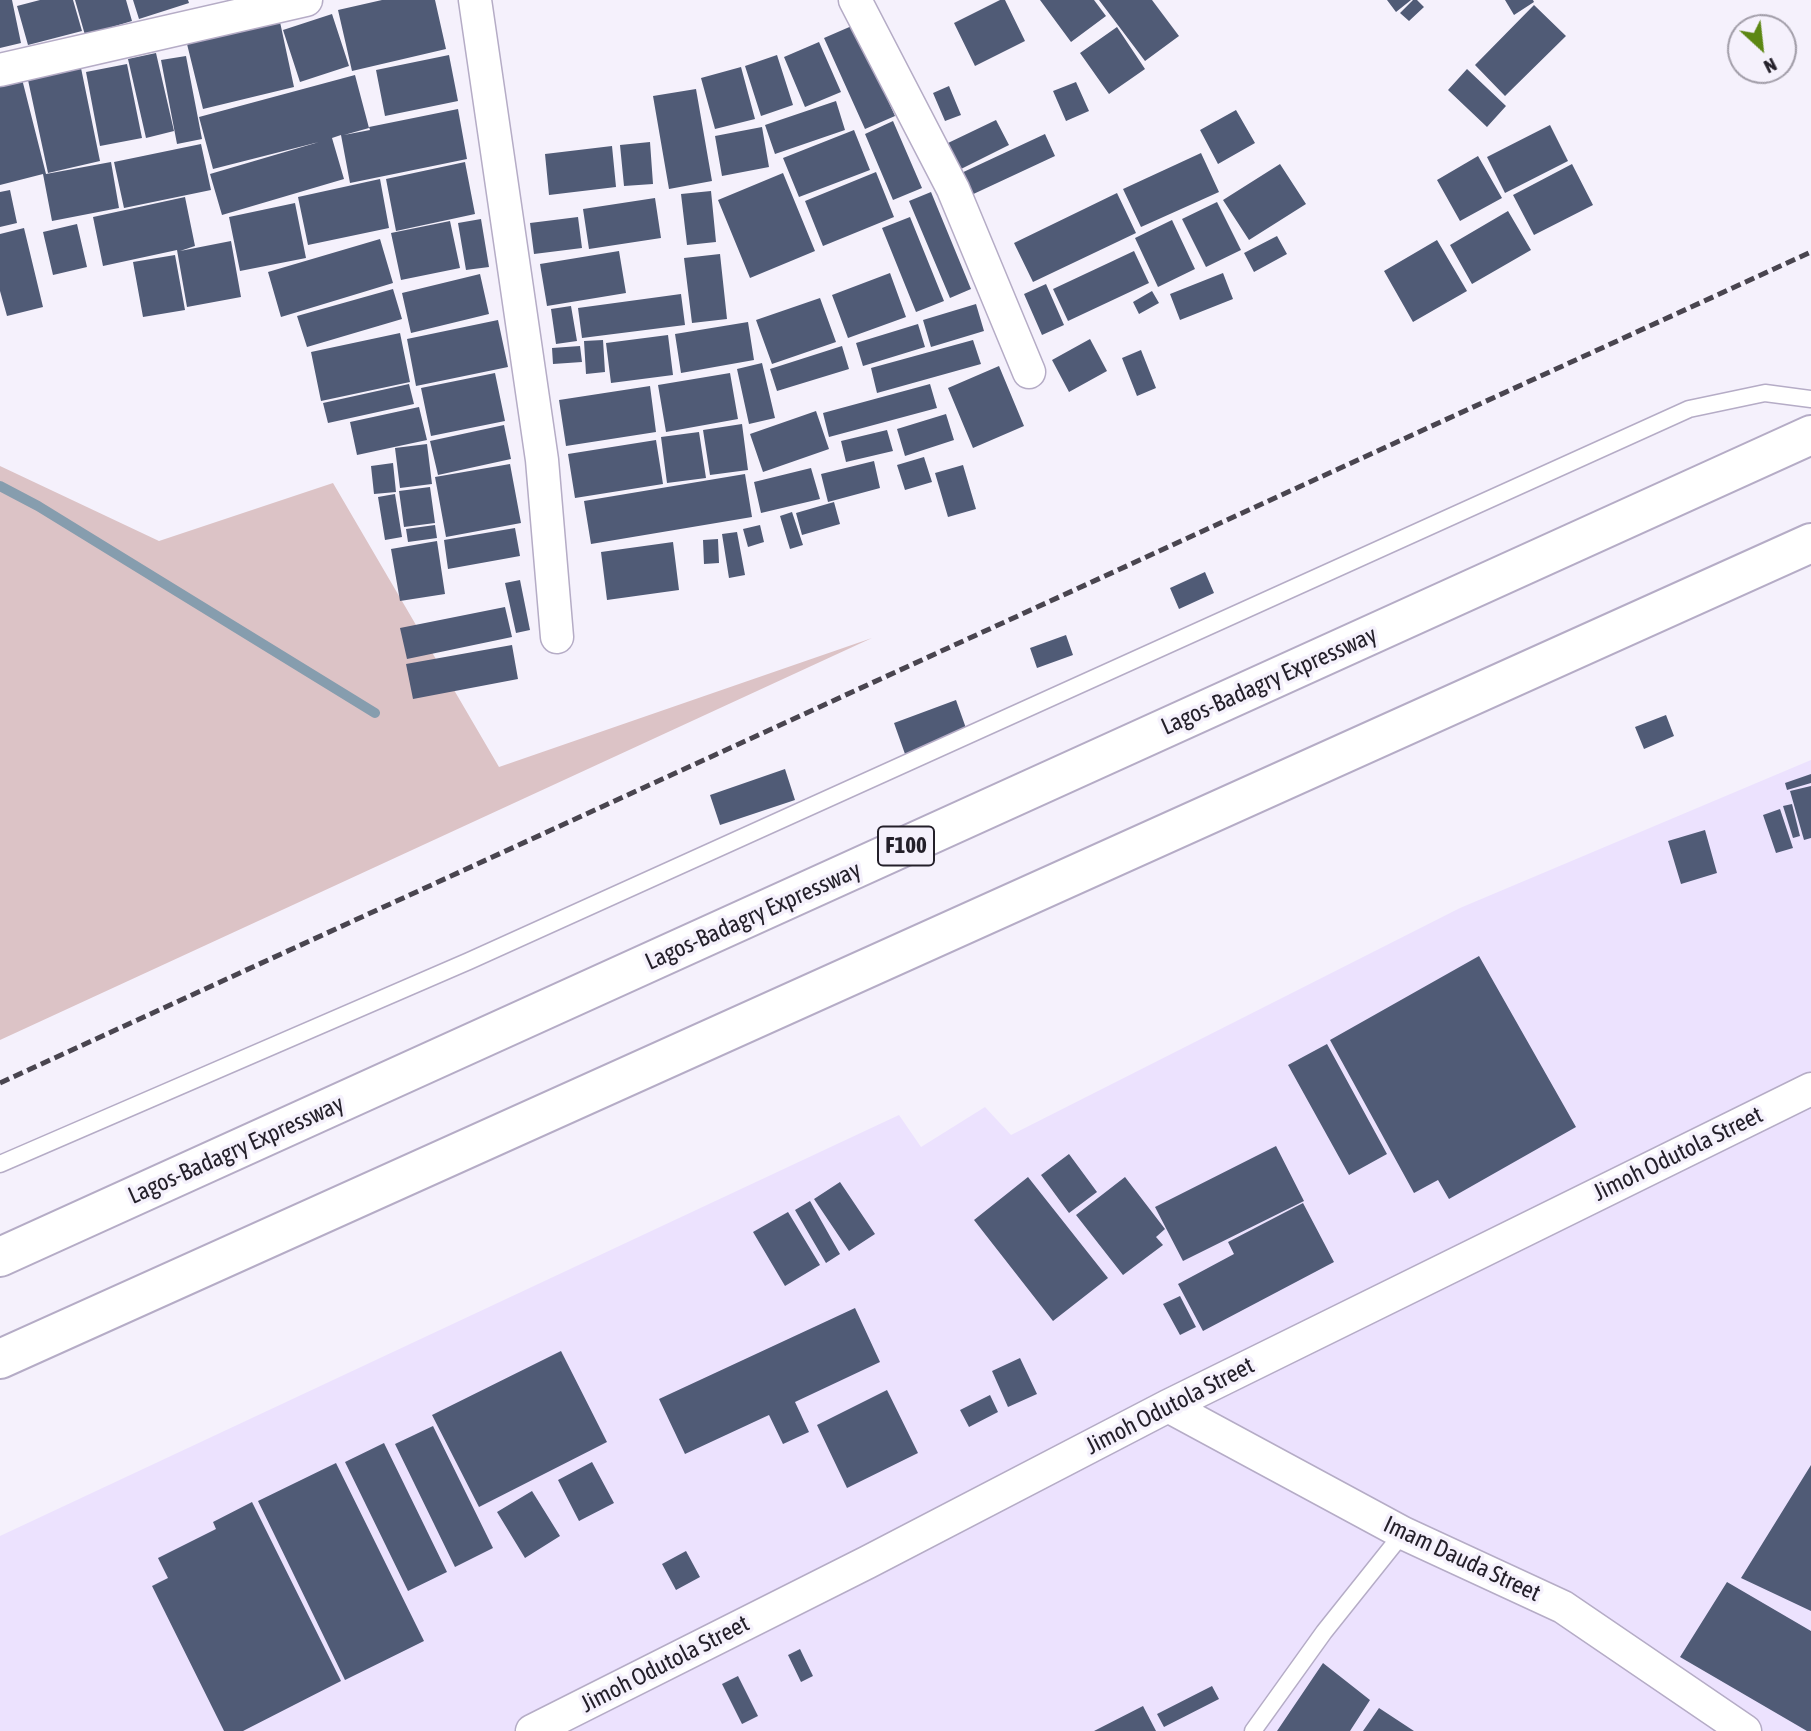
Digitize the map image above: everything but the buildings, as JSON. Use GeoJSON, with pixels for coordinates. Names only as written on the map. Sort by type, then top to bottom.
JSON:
{"type":"FeatureCollection","features":[{"type":"Feature","properties":{"kind":"highway","name":"Lagos-Badagry Expressway"},"geometry":{"type":"LineString","coordinates":[[0,1257],[1811,435]]}},
{"type":"Feature","properties":{"kind":"highway"},"geometry":{"type":"LineString","coordinates":[[0,1359],[1811,543]]}},
{"type":"Feature","properties":{"kind":"street"},"geometry":{"type":"LineString","coordinates":[[0,70],[306,0]]}},
{"type":"Feature","properties":{"kind":"street"},"geometry":{"type":"LineString","coordinates":[[475,0],[542,460],[557,637]]}},
{"type":"Feature","properties":{"kind":"street"},"geometry":{"type":"LineString","coordinates":[[855,0],[953,189],[1028,372]]}},
{"type":"Feature","properties":{"kind":"street","name":"Jimoh Odutola Street"},"geometry":{"type":"LineString","coordinates":[[532,1731],[868,1562],[1168,1406],[1811,1089]]}},
{"type":"Feature","properties":{"kind":"street","name":"Imam Dauda Street"},"geometry":{"type":"LineString","coordinates":[[1168,1406],[1403,1533],[1563,1607],[1745,1731]]}},
{"type":"Feature","properties":{"kind":"lane"},"geometry":{"type":"LineString","coordinates":[[0,1164],[469,961],[1689,409],[1765,393],[1811,399]]}},
{"type":"Feature","properties":{"kind":"lane"},"geometry":{"type":"LineString","coordinates":[[1253,1731],[1324,1632],[1403,1533]]}},
{"type":"Feature","properties":{"kind":"shaded area"},"geometry":{"type":"Polygon","coordinates":[[[0,466],[159,541],[333,483],[499,767],[872,638],[0,1040],[0,466]]]}},
{"type":"Feature","properties":{"kind":"shaded area"},"geometry":{"type":"Polygon","coordinates":[[[1811,760],[1811,1731],[0,1731],[0,1536],[899,1115],[921,1147],[985,1107],[1011,1135],[1460,908],[1811,760]]]}},
{"type":"Feature","properties":{"kind":"waterway"},"geometry":{"type":"LineString","coordinates":[[0,486],[38,506],[375,713]]}},
{"type":"Feature","properties":{"kind":"railway"},"geometry":{"type":"LineString","coordinates":[[0,1083],[1811,252]]}}]}
